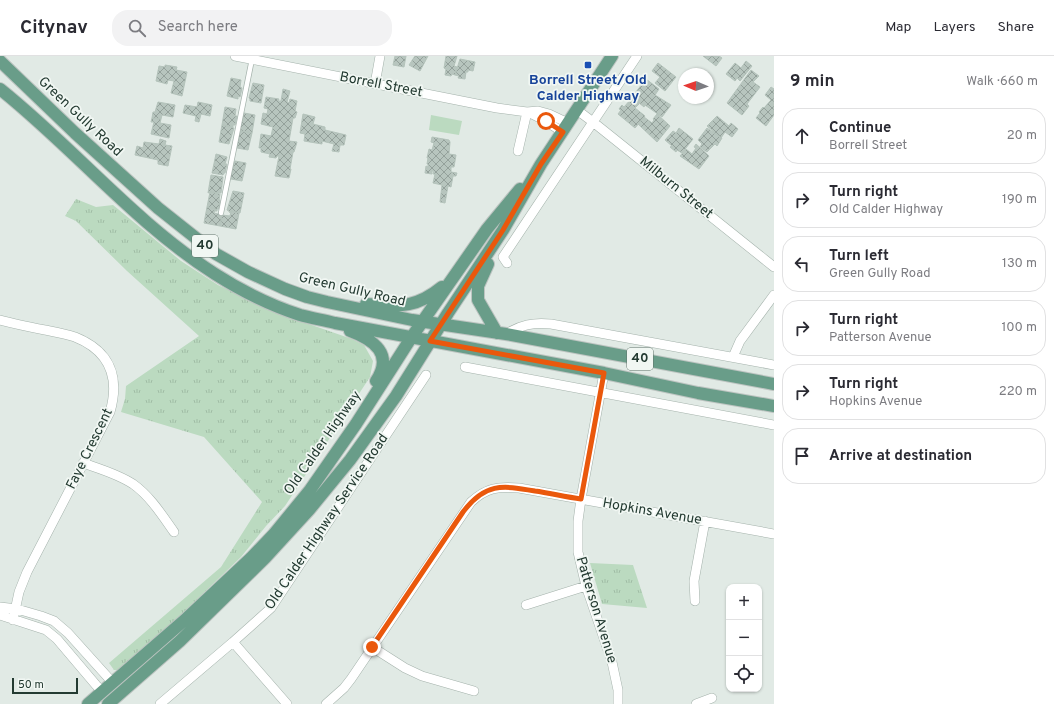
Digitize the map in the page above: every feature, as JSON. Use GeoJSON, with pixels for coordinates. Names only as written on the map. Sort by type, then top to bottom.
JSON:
{"type":"FeatureCollection","features":[{"type":"Feature","properties":{"kind":"main road","name":"Old Calder Highway"},"geometry":{"type":"LineString","coordinates":[[111,701],[206,618],[265,558],[330,485],[396,396],[430,341],[503,230],[541,164],[612,56]]}},
{"type":"Feature","properties":{"kind":"main road","name":"Green Gully Road"},"geometry":{"type":"LineString","coordinates":[[0,60],[74,133],[158,208],[216,254],[248,272],[272,283],[307,297],[423,322],[501,334],[774,384]]}},
{"type":"Feature","properties":{"kind":"main road","name":"40"},"geometry":{"type":"LineString","coordinates":[[0,89],[126,205],[193,260],[216,275],[274,305],[300,315],[316,319],[604,373],[698,393],[774,406]]}},
{"type":"Feature","properties":{"kind":"main road","name":"Old Calder Highway"},"geometry":{"type":"LineString","coordinates":[[88,704],[188,618],[274,534],[310,490],[356,424],[411,338],[487,229],[541,164]]}},
{"type":"Feature","properties":{"kind":"main road"},"geometry":{"type":"LineString","coordinates":[[501,334],[482,309],[478,300],[478,293],[480,280],[503,230]]}},
{"type":"Feature","properties":{"kind":"main road"},"geometry":{"type":"LineString","coordinates":[[327,302],[397,306],[408,305],[431,296],[453,278]]}},
{"type":"Feature","properties":{"kind":"main road"},"geometry":{"type":"LineString","coordinates":[[310,490],[348,424],[378,377],[383,365],[381,353],[372,342],[354,333],[316,319]]}},
{"type":"Feature","properties":{"kind":"main road"},"geometry":{"type":"LineString","coordinates":[[111,701],[113,683]]}},
{"type":"Feature","properties":{"kind":"main road"},"geometry":{"type":"LineString","coordinates":[[103,692],[111,701]]}},
{"type":"Feature","properties":{"kind":"street","name":"Borrell Street"},"geometry":{"type":"LineString","coordinates":[[235,56],[497,108],[527,112],[566,128]]}},
{"type":"Feature","properties":{"kind":"street"},"geometry":{"type":"LineString","coordinates":[[376,84],[380,56]]}},
{"type":"Feature","properties":{"kind":"street"},"geometry":{"type":"LineString","coordinates":[[507,263],[503,257],[637,56]]}},
{"type":"Feature","properties":{"kind":"street","name":"Milburn Street"},"geometry":{"type":"LineString","coordinates":[[577,110],[774,267]]}},
{"type":"Feature","properties":{"kind":"street"},"geometry":{"type":"LineString","coordinates":[[518,150],[527,112]]}},
{"type":"Feature","properties":{"kind":"street"},"geometry":{"type":"LineString","coordinates":[[733,357],[740,341],[774,295]]}},
{"type":"Feature","properties":{"kind":"street","name":"Faye Crescent"},"geometry":{"type":"LineString","coordinates":[[0,320],[74,337],[95,348],[108,362],[114,383],[114,399],[110,412],[27,572],[13,620]]}},
{"type":"Feature","properties":{"kind":"street"},"geometry":{"type":"LineString","coordinates":[[501,334],[519,326],[536,323],[551,324],[774,365]]}},
{"type":"Feature","properties":{"kind":"street"},"geometry":{"type":"LineString","coordinates":[[465,367],[774,425]]}},
{"type":"Feature","properties":{"kind":"street","name":"Patterson Avenue"},"geometry":{"type":"LineString","coordinates":[[604,373],[581,499],[578,521],[578,552],[586,586],[612,662],[618,690],[618,704]]}},
{"type":"Feature","properties":{"kind":"street","name":"Old Calder Highway Service Road"},"geometry":{"type":"LineString","coordinates":[[160,704],[271,608],[426,375]]}},
{"type":"Feature","properties":{"kind":"street"},"geometry":{"type":"LineString","coordinates":[[83,463],[113,474],[134,485],[154,504],[174,532]]}},
{"type":"Feature","properties":{"kind":"street","name":"Hopkins Avenue"},"geometry":{"type":"LineString","coordinates":[[326,704],[348,683],[470,502],[478,495],[492,488],[508,487],[774,534]]}},
{"type":"Feature","properties":{"kind":"street"},"geometry":{"type":"LineString","coordinates":[[695,601],[694,581],[705,521]]}},
{"type":"Feature","properties":{"kind":"street"},"geometry":{"type":"LineString","coordinates":[[526,605],[586,586]]}},
{"type":"Feature","properties":{"kind":"street"},"geometry":{"type":"LineString","coordinates":[[0,607],[17,609],[41,616],[58,624],[113,683]]}},
{"type":"Feature","properties":{"kind":"street"},"geometry":{"type":"LineString","coordinates":[[0,615],[39,627],[51,634],[103,692]]}},
{"type":"Feature","properties":{"kind":"street"},"geometry":{"type":"LineString","coordinates":[[233,642],[287,704]]}},
{"type":"Feature","properties":{"kind":"street"},"geometry":{"type":"LineString","coordinates":[[372,647],[405,668],[422,676],[474,691]]}},
{"type":"Feature","properties":{"kind":"street"},"geometry":{"type":"LineString","coordinates":[[696,704],[712,698]]}},
{"type":"Feature","properties":{"kind":"lane"},"geometry":{"type":"LineString","coordinates":[[221,212],[252,59]]}},
{"type":"Feature","properties":{"kind":"green space"},"geometry":{"type":"Polygon","coordinates":[[[431,115],[462,121],[459,135],[429,130],[431,115]]]}},
{"type":"Feature","properties":{"kind":"green space"},"geometry":{"type":"Polygon","coordinates":[[[76,199],[96,207],[113,205],[181,261],[218,285],[280,314],[352,339],[364,345],[373,361],[370,377],[285,506],[266,526],[241,557],[128,666],[119,670],[114,670],[109,663],[221,567],[262,502],[204,437],[121,412],[125,399],[126,386],[199,336],[127,271],[76,221],[65,216],[76,199]]]}},
{"type":"Feature","properties":{"kind":"green space"},"geometry":{"type":"Polygon","coordinates":[[[590,563],[633,565],[647,608],[602,604],[590,563]]]}},
{"type":"Feature","properties":{"kind":"building"},"geometry":{"type":"Polygon","coordinates":[[[395,56],[406,56],[404,67],[393,65],[395,56]]]}},
{"type":"Feature","properties":{"kind":"building"},"geometry":{"type":"Polygon","coordinates":[[[415,56],[428,56],[420,71],[409,65],[415,56]]]}},
{"type":"Feature","properties":{"kind":"building"},"geometry":{"type":"Polygon","coordinates":[[[446,56],[457,56],[454,66],[457,67],[455,75],[445,75],[446,69],[444,68],[446,56]]]}},
{"type":"Feature","properties":{"kind":"building"},"geometry":{"type":"Polygon","coordinates":[[[703,56],[719,56],[722,58],[716,66],[703,56]]]}},
{"type":"Feature","properties":{"kind":"building"},"geometry":{"type":"Polygon","coordinates":[[[460,59],[475,62],[473,71],[468,70],[468,72],[466,72],[465,79],[458,78],[459,76],[455,75],[460,59]]]}},
{"type":"Feature","properties":{"kind":"building"},"geometry":{"type":"Polygon","coordinates":[[[746,61],[752,66],[740,81],[737,78],[735,81],[726,74],[735,63],[741,68],[746,61]]]}},
{"type":"Feature","properties":{"kind":"building"},"geometry":{"type":"Polygon","coordinates":[[[658,63],[676,77],[665,91],[655,83],[660,77],[652,71],[658,63]]]}},
{"type":"Feature","properties":{"kind":"building"},"geometry":{"type":"Polygon","coordinates":[[[165,65],[177,67],[176,70],[187,72],[182,96],[171,93],[174,81],[168,80],[167,84],[156,81],[159,66],[165,67],[165,65]]]}},
{"type":"Feature","properties":{"kind":"building"},"geometry":{"type":"Polygon","coordinates":[[[751,70],[759,76],[753,82],[760,87],[747,104],[749,106],[742,115],[727,103],[751,70]]]}},
{"type":"Feature","properties":{"kind":"building"},"geometry":{"type":"Polygon","coordinates":[[[231,78],[241,80],[240,87],[242,88],[238,99],[227,96],[231,78]]]}},
{"type":"Feature","properties":{"kind":"building"},"geometry":{"type":"Polygon","coordinates":[[[646,79],[659,89],[655,95],[671,105],[662,117],[645,105],[644,107],[632,97],[646,79]]]}},
{"type":"Feature","properties":{"kind":"building"},"geometry":{"type":"Polygon","coordinates":[[[253,83],[264,85],[261,103],[250,101],[249,98],[253,83]]]}},
{"type":"Feature","properties":{"kind":"building"},"geometry":{"type":"Polygon","coordinates":[[[771,87],[774,89],[774,115],[766,126],[756,118],[763,107],[764,108],[771,100],[765,95],[771,87]]]}},
{"type":"Feature","properties":{"kind":"building"},"geometry":{"type":"Polygon","coordinates":[[[283,89],[290,91],[287,102],[289,103],[290,99],[297,101],[295,111],[297,112],[295,118],[293,118],[289,141],[297,142],[293,152],[289,178],[275,176],[279,156],[276,158],[269,157],[270,154],[261,152],[261,148],[259,148],[261,134],[271,136],[273,127],[261,124],[263,113],[267,114],[268,109],[264,108],[266,97],[279,99],[278,101],[281,101],[283,89]]]}},
{"type":"Feature","properties":{"kind":"building"},"geometry":{"type":"Polygon","coordinates":[[[632,98],[639,104],[635,108],[645,116],[635,128],[618,114],[622,105],[624,107],[632,98]]]}},
{"type":"Feature","properties":{"kind":"building"},"geometry":{"type":"Polygon","coordinates":[[[158,102],[175,105],[173,117],[162,115],[161,119],[152,118],[158,102]]]}},
{"type":"Feature","properties":{"kind":"building"},"geometry":{"type":"Polygon","coordinates":[[[198,102],[212,105],[210,116],[201,114],[199,122],[195,121],[196,116],[183,113],[185,105],[197,107],[198,102]]]}},
{"type":"Feature","properties":{"kind":"building"},"geometry":{"type":"Polygon","coordinates":[[[225,107],[236,109],[235,116],[237,116],[233,127],[222,125],[225,107]]]}},
{"type":"Feature","properties":{"kind":"building"},"geometry":{"type":"Polygon","coordinates":[[[244,113],[255,115],[252,133],[241,131],[240,128],[244,113]]]}},
{"type":"Feature","properties":{"kind":"building"},"geometry":{"type":"Polygon","coordinates":[[[303,114],[315,117],[313,124],[325,127],[325,130],[346,135],[344,145],[340,145],[339,152],[332,151],[334,144],[322,141],[322,144],[304,141],[305,134],[300,133],[303,114]]]}},
{"type":"Feature","properties":{"kind":"building"},"geometry":{"type":"Polygon","coordinates":[[[657,114],[670,126],[657,142],[638,124],[644,117],[652,123],[657,114]]]}},
{"type":"Feature","properties":{"kind":"building"},"geometry":{"type":"Polygon","coordinates":[[[717,116],[729,126],[731,123],[738,129],[732,137],[725,132],[721,138],[707,126],[717,116]]]}},
{"type":"Feature","properties":{"kind":"building"},"geometry":{"type":"Polygon","coordinates":[[[152,118],[161,119],[160,123],[171,125],[169,138],[151,134],[154,122],[151,122],[152,118]]]}},
{"type":"Feature","properties":{"kind":"building"},"geometry":{"type":"Polygon","coordinates":[[[222,125],[234,128],[229,144],[219,142],[222,125]]]}},
{"type":"Feature","properties":{"kind":"building"},"geometry":{"type":"Polygon","coordinates":[[[679,128],[693,139],[682,153],[677,150],[676,152],[665,140],[673,131],[676,133],[679,128]]]}},
{"type":"Feature","properties":{"kind":"building"},"geometry":{"type":"Polygon","coordinates":[[[707,128],[722,138],[717,146],[715,144],[707,152],[700,147],[702,144],[698,140],[707,128]]]}},
{"type":"Feature","properties":{"kind":"building"},"geometry":{"type":"Polygon","coordinates":[[[239,131],[252,133],[248,150],[237,148],[239,131]]]}},
{"type":"Feature","properties":{"kind":"building"},"geometry":{"type":"Polygon","coordinates":[[[432,137],[449,140],[449,154],[456,155],[454,167],[451,167],[451,172],[457,173],[456,176],[453,176],[451,187],[448,186],[445,203],[440,202],[442,185],[433,183],[435,174],[433,174],[434,171],[432,171],[432,174],[425,173],[426,166],[428,167],[427,158],[429,149],[432,150],[434,143],[431,142],[432,137]]]}},
{"type":"Feature","properties":{"kind":"building"},"geometry":{"type":"Polygon","coordinates":[[[160,139],[166,141],[165,145],[172,146],[168,166],[158,164],[158,160],[135,155],[137,146],[143,148],[144,142],[159,144],[160,139]]]}},
{"type":"Feature","properties":{"kind":"building"},"geometry":{"type":"Polygon","coordinates":[[[696,144],[709,156],[699,169],[680,156],[686,149],[692,154],[696,148],[694,147],[696,144]]]}},
{"type":"Feature","properties":{"kind":"building"},"geometry":{"type":"Polygon","coordinates":[[[216,154],[227,157],[225,173],[223,175],[212,173],[216,154]]]}},
{"type":"Feature","properties":{"kind":"building"},"geometry":{"type":"Polygon","coordinates":[[[235,161],[246,163],[242,181],[231,179],[232,177],[230,177],[235,161]]]}},
{"type":"Feature","properties":{"kind":"building"},"geometry":{"type":"Polygon","coordinates":[[[211,175],[223,177],[221,193],[208,193],[211,175]]]}},
{"type":"Feature","properties":{"kind":"building"},"geometry":{"type":"Polygon","coordinates":[[[233,191],[244,193],[240,213],[231,211],[231,213],[227,210],[233,191]]]}},
{"type":"Feature","properties":{"kind":"building"},"geometry":{"type":"Polygon","coordinates":[[[210,192],[220,194],[219,209],[217,209],[217,211],[214,211],[215,208],[207,207],[210,192]]]}},
{"type":"Feature","properties":{"kind":"building"},"geometry":{"type":"Polygon","coordinates":[[[207,207],[215,208],[214,213],[222,215],[220,226],[204,223],[207,207]]]}},
{"type":"Feature","properties":{"kind":"building"},"geometry":{"type":"Polygon","coordinates":[[[231,211],[239,213],[236,229],[220,226],[222,215],[230,216],[231,211]]]}},
{"type":"Feature","properties":{"kind":"place","name":"Borrell Street/Old Calder Highway"},"geometry":{"type":"Point","coordinates":[588,65]}},
{"type":"Feature","properties":{"kind":"route"},"geometry":{"type":"LineString","coordinates":[[372,647],[463,512],[470,502],[478,495],[492,488],[508,487],[581,499],[604,373],[430,341],[503,230],[541,164],[563,132],[546,121]]}}]}
